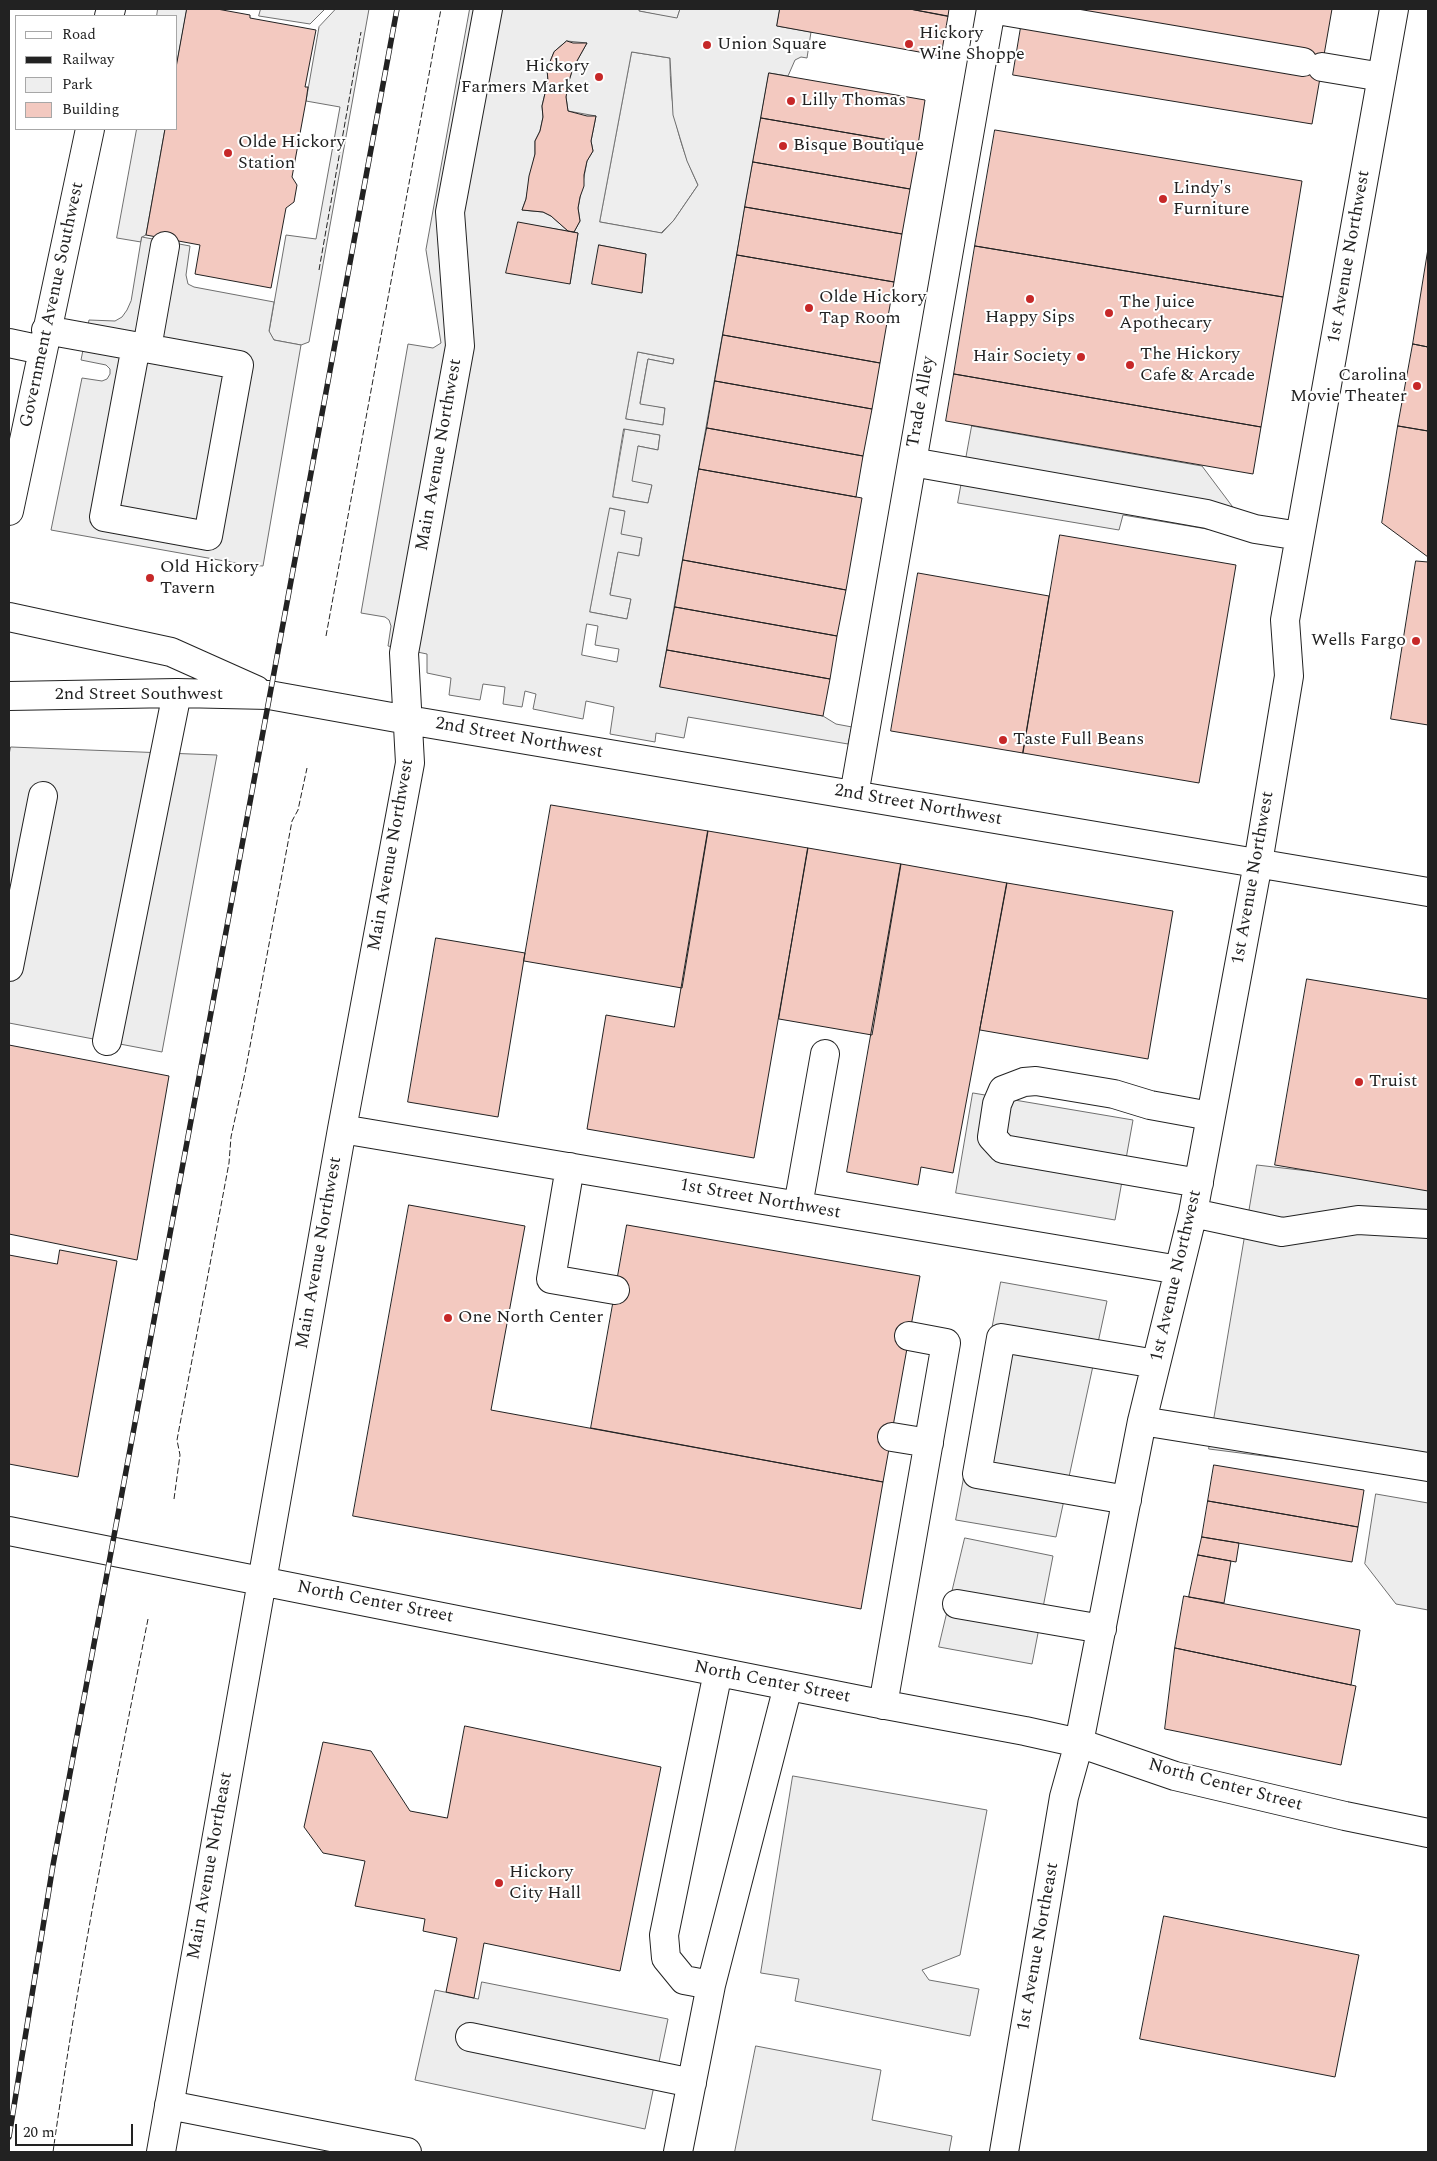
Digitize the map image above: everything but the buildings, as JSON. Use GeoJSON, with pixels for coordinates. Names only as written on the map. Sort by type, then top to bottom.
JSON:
{"type":"FeatureCollection","features":[{"type":"Feature","properties":{"kind":"street","name":"Main Avenue Northwest"},"geometry":{"type":"LineString","coordinates":[[261,1580],[410,763],[404,653],[460,346],[450,212],[488,9]]}},
{"type":"Feature","properties":{"kind":"street"},"geometry":{"type":"LineString","coordinates":[[991,9],[1382,77]]}},
{"type":"Feature","properties":{"kind":"street","name":"Trade Alley"},"geometry":{"type":"LineString","coordinates":[[854,795],[991,9]]}},
{"type":"Feature","properties":{"kind":"street","name":"1st Avenue Northwest"},"geometry":{"type":"LineString","coordinates":[[1079,1743],[1142,1421],[1193,1213],[1258,862],[1289,676],[1285,620],[1394,9]]}},
{"type":"Feature","properties":{"kind":"street","name":"Government Avenue Southwest"},"geometry":{"type":"LineString","coordinates":[[9,511],[90,130]]}},
{"type":"Feature","properties":{"kind":"street"},"geometry":{"type":"LineString","coordinates":[[9,343],[44,340],[141,347],[239,365],[208,536],[104,517],[141,347],[165,246]]}},
{"type":"Feature","properties":{"kind":"street"},"geometry":{"type":"LineString","coordinates":[[912,462],[1207,514],[1255,529],[1300,536]]}},
{"type":"Feature","properties":{"kind":"street","name":"2nd Street Southwest"},"geometry":{"type":"LineString","coordinates":[[9,617],[171,652],[269,695]]}},
{"type":"Feature","properties":{"kind":"street"},"geometry":{"type":"LineString","coordinates":[[107,1041],[177,694]]}},
{"type":"Feature","properties":{"kind":"street","name":"2nd Street Southwest"},"geometry":{"type":"LineString","coordinates":[[9,696],[269,695],[408,720]]}},
{"type":"Feature","properties":{"kind":"street","name":"2nd Street Northwest"},"geometry":{"type":"LineString","coordinates":[[408,720],[1428,892]]}},
{"type":"Feature","properties":{"kind":"street"},"geometry":{"type":"LineString","coordinates":[[9,966],[18,874],[43,796]]}},
{"type":"Feature","properties":{"kind":"street"},"geometry":{"type":"LineString","coordinates":[[798,1206],[825,1054]]}},
{"type":"Feature","properties":{"kind":"street"},"geometry":{"type":"LineString","coordinates":[[1198,1183],[1003,1149],[992,1137],[997,1104],[1003,1090],[1024,1082],[1036,1081],[1114,1094],[1150,1105],[1210,1116]]}},
{"type":"Feature","properties":{"kind":"street","name":"1st Street Northwest"},"geometry":{"type":"LineString","coordinates":[[342,1128],[1179,1270]]}},
{"type":"Feature","properties":{"kind":"street"},"geometry":{"type":"LineString","coordinates":[[570,1167],[551,1279],[615,1290]]}},
{"type":"Feature","properties":{"kind":"street"},"geometry":{"type":"LineString","coordinates":[[1193,1213],[1282,1232],[1358,1220],[1428,1224]]}},
{"type":"Feature","properties":{"kind":"street"},"geometry":{"type":"LineString","coordinates":[[883,1705],[946,1342],[909,1336]]}},
{"type":"Feature","properties":{"kind":"street"},"geometry":{"type":"LineString","coordinates":[[1127,1500],[977,1474],[1001,1338],[1156,1364]]}},
{"type":"Feature","properties":{"kind":"street"},"geometry":{"type":"LineString","coordinates":[[1142,1421],[1428,1467]]}},
{"type":"Feature","properties":{"kind":"street"},"geometry":{"type":"LineString","coordinates":[[892,1437],[929,1443]]}},
{"type":"Feature","properties":{"kind":"street","name":"North Center Street"},"geometry":{"type":"LineString","coordinates":[[9,1531],[883,1705],[1025,1730],[1079,1743],[1175,1776],[1345,1816],[1428,1833]]}},
{"type":"Feature","properties":{"kind":"street","name":"Main Avenue Northeast"},"geometry":{"type":"LineString","coordinates":[[161,2152],[261,1580]]}},
{"type":"Feature","properties":{"kind":"street"},"geometry":{"type":"LineString","coordinates":[[957,1604],[1102,1629]]}},
{"type":"Feature","properties":{"kind":"street"},"geometry":{"type":"LineString","coordinates":[[711,1985],[684,1980],[666,1958],[664,1935],[718,1672]]}},
{"type":"Feature","properties":{"kind":"street"},"geometry":{"type":"LineString","coordinates":[[678,2152],[711,1985],[788,1686]]}},
{"type":"Feature","properties":{"kind":"street","name":"1st Avenue Northeast"},"geometry":{"type":"LineString","coordinates":[[1004,2152],[1064,1798],[1079,1743]]}},
{"type":"Feature","properties":{"kind":"street"},"geometry":{"type":"LineString","coordinates":[[470,2037],[692,2083]]}},
{"type":"Feature","properties":{"kind":"street"},"geometry":{"type":"LineString","coordinates":[[169,2105],[407,2152]]}},
{"type":"Feature","properties":{"kind":"green space"},"geometry":{"type":"Polygon","coordinates":[[[158,9],[187,9],[178,57],[178,15],[157,15],[158,9]]]}},
{"type":"Feature","properties":{"kind":"green space"},"geometry":{"type":"Polygon","coordinates":[[[261,9],[325,9],[310,24],[259,16],[261,9]]]}},
{"type":"Feature","properties":{"kind":"green space"},"geometry":{"type":"Polygon","coordinates":[[[336,9],[369,9],[309,342],[301,345],[274,340],[269,332],[286,235],[316,239],[340,107],[306,101],[319,27],[336,9]]]}},
{"type":"Feature","properties":{"kind":"green space"},"geometry":{"type":"Polygon","coordinates":[[[639,9],[680,9],[677,19],[639,11],[639,9]]]}},
{"type":"Feature","properties":{"kind":"green space"},"geometry":{"type":"Polygon","coordinates":[[[632,52],[670,58],[671,92],[676,123],[685,153],[698,185],[674,220],[661,233],[600,222],[632,52]]]}},
{"type":"Feature","properties":{"kind":"green space"},"geometry":{"type":"Polygon","coordinates":[[[137,130],[165,130],[146,235],[142,237],[141,242],[117,238],[137,130]]]}},
{"type":"Feature","properties":{"kind":"green space"},"geometry":{"type":"Polygon","coordinates":[[[638,352],[674,359],[673,364],[648,359],[640,403],[665,408],[663,425],[626,419],[638,352]]]}},
{"type":"Feature","properties":{"kind":"green space"},"geometry":{"type":"Polygon","coordinates":[[[625,429],[660,435],[658,450],[638,446],[652,485],[648,503],[613,497],[625,429]]]}},
{"type":"Feature","properties":{"kind":"green space"},"geometry":{"type":"Polygon","coordinates":[[[609,508],[625,511],[642,537],[639,556],[618,553],[610,594],[631,599],[627,619],[590,612],[609,508]]]}},
{"type":"Feature","properties":{"kind":"shaded area"},"geometry":{"type":"Polygon","coordinates":[[[470,9],[639,9],[639,11],[677,18],[680,9],[780,9],[777,26],[811,32],[807,58],[801,57],[795,60],[788,76],[769,73],[660,686],[823,716],[836,724],[852,727],[848,744],[688,717],[684,738],[656,733],[655,742],[610,734],[614,707],[586,701],[583,719],[533,709],[536,694],[525,691],[522,707],[503,704],[505,687],[483,684],[480,700],[449,695],[451,678],[427,673],[427,654],[388,646],[391,626],[389,620],[385,617],[361,613],[408,344],[433,348],[441,343],[426,250],[470,9]],[[567,41],[554,52],[547,69],[548,81],[542,106],[543,117],[540,131],[535,141],[535,154],[522,210],[543,212],[551,216],[568,231],[518,223],[570,284],[578,233],[574,232],[580,221],[578,208],[587,161],[593,151],[591,141],[596,116],[568,111],[566,97],[573,68],[587,43],[567,41]],[[632,52],[600,222],[662,233],[674,220],[698,185],[687,161],[673,115],[670,58],[632,52]],[[599,245],[642,292],[646,254],[599,245]],[[638,352],[626,419],[663,425],[665,408],[640,404],[648,359],[673,364],[674,359],[638,352]],[[624,429],[613,497],[648,503],[652,485],[632,481],[638,446],[658,450],[660,435],[624,429]],[[610,508],[590,612],[627,619],[631,599],[610,595],[618,552],[639,556],[642,538],[621,534],[625,511],[610,508]],[[587,624],[582,655],[617,662],[619,649],[595,645],[598,626],[587,624]]]}},
{"type":"Feature","properties":{"kind":"shaded area"},"geometry":{"type":"Polygon","coordinates":[[[142,237],[190,246],[186,275],[188,284],[194,287],[274,302],[269,331],[274,340],[301,345],[263,566],[247,565],[51,530],[82,378],[102,381],[107,379],[110,374],[110,369],[106,365],[81,360],[89,320],[115,321],[122,317],[127,310],[131,301],[142,237]]]}},
{"type":"Feature","properties":{"kind":"shaded area"},"geometry":{"type":"Polygon","coordinates":[[[972,426],[1202,466],[1235,510],[1231,533],[1123,515],[1119,530],[958,503],[972,426]]]}},
{"type":"Feature","properties":{"kind":"shaded area"},"geometry":{"type":"Polygon","coordinates":[[[11,747],[217,755],[162,1052],[9,1023],[9,755],[11,747]]]}},
{"type":"Feature","properties":{"kind":"shaded area"},"geometry":{"type":"Polygon","coordinates":[[[973,1093],[1133,1120],[1115,1220],[956,1193],[973,1093]]]}},
{"type":"Feature","properties":{"kind":"shaded area"},"geometry":{"type":"Polygon","coordinates":[[[1257,1165],[1428,1185],[1428,1477],[1209,1449],[1257,1165]]]}},
{"type":"Feature","properties":{"kind":"shaded area"},"geometry":{"type":"Polygon","coordinates":[[[1001,1282],[1107,1301],[1056,1537],[956,1520],[1001,1282]]]}},
{"type":"Feature","properties":{"kind":"shaded area"},"geometry":{"type":"Polygon","coordinates":[[[1376,1494],[1428,1503],[1428,1610],[1396,1604],[1365,1564],[1376,1494]]]}},
{"type":"Feature","properties":{"kind":"shaded area"},"geometry":{"type":"Polygon","coordinates":[[[965,1538],[1053,1556],[1032,1664],[939,1647],[965,1538]]]}},
{"type":"Feature","properties":{"kind":"shaded area"},"geometry":{"type":"Polygon","coordinates":[[[793,1776],[987,1810],[960,1955],[922,1970],[929,1980],[979,1989],[970,2036],[795,2001],[799,1979],[761,1973],[793,1776]]]}},
{"type":"Feature","properties":{"kind":"shaded area"},"geometry":{"type":"Polygon","coordinates":[[[482,1982],[668,2019],[645,2129],[415,2080],[435,1990],[478,1999],[482,1982]]]}},
{"type":"Feature","properties":{"kind":"shaded area"},"geometry":{"type":"Polygon","coordinates":[[[756,2046],[881,2070],[872,2120],[952,2136],[949,2152],[735,2152],[756,2046]]]}},
{"type":"Feature","properties":{"kind":"railway"},"geometry":{"type":"LineString","coordinates":[[9,2137],[53,1865],[397,9]]}},
{"type":"Feature","properties":{"kind":"fence"},"geometry":{"type":"LineString","coordinates":[[326,636],[441,9]]}},
{"type":"Feature","properties":{"kind":"fence"},"geometry":{"type":"LineString","coordinates":[[319,270],[361,32]]}},
{"type":"Feature","properties":{"kind":"fence"},"geometry":{"type":"LineString","coordinates":[[174,1499],[180,1455],[177,1440],[229,1163],[231,1137],[245,1073],[292,821],[298,810],[307,768]]}},
{"type":"Feature","properties":{"kind":"fence"},"geometry":{"type":"LineString","coordinates":[[53,2152],[85,1951],[148,1619]]}},
{"type":"Feature","properties":{"kind":"place","name":"Hickory Wine Shoppe"},"geometry":{"type":"Point","coordinates":[909,44]}},
{"type":"Feature","properties":{"kind":"place","name":"Union Square"},"geometry":{"type":"Point","coordinates":[707,45]}},
{"type":"Feature","properties":{"kind":"place","name":"Hickory Farmers Market"},"geometry":{"type":"Point","coordinates":[599,77]}},
{"type":"Feature","properties":{"kind":"place","name":"Lilly Thomas"},"geometry":{"type":"Point","coordinates":[791,101]}},
{"type":"Feature","properties":{"kind":"place","name":"Bisque Boutique"},"geometry":{"type":"Point","coordinates":[783,146]}},
{"type":"Feature","properties":{"kind":"place","name":"Olde Hickory Station"},"geometry":{"type":"Point","coordinates":[228,153]}},
{"type":"Feature","properties":{"kind":"place","name":"Lindy's Furniture"},"geometry":{"type":"Point","coordinates":[1163,199]}},
{"type":"Feature","properties":{"kind":"place","name":"Happy Sips"},"geometry":{"type":"Point","coordinates":[1030,299]}},
{"type":"Feature","properties":{"kind":"place","name":"Olde Hickory Tap Room"},"geometry":{"type":"Point","coordinates":[809,308]}},
{"type":"Feature","properties":{"kind":"place","name":"The Juice Apothecary"},"geometry":{"type":"Point","coordinates":[1109,313]}},
{"type":"Feature","properties":{"kind":"place","name":"Hair Society"},"geometry":{"type":"Point","coordinates":[1081,357]}},
{"type":"Feature","properties":{"kind":"place","name":"The Hickory Cafe & Arcade"},"geometry":{"type":"Point","coordinates":[1130,365]}},
{"type":"Feature","properties":{"kind":"place","name":"Carolina Movie Theater"},"geometry":{"type":"Point","coordinates":[1417,386]}},
{"type":"Feature","properties":{"kind":"place","name":"Old Hickory Tavern"},"geometry":{"type":"Point","coordinates":[150,578]}},
{"type":"Feature","properties":{"kind":"place","name":"Wells Fargo"},"geometry":{"type":"Point","coordinates":[1416,641]}},
{"type":"Feature","properties":{"kind":"place","name":"Taste Full Beans"},"geometry":{"type":"Point","coordinates":[1003,740]}},
{"type":"Feature","properties":{"kind":"place","name":"Truist"},"geometry":{"type":"Point","coordinates":[1359,1082]}},
{"type":"Feature","properties":{"kind":"place","name":"One North Center"},"geometry":{"type":"Point","coordinates":[448,1318]}},
{"type":"Feature","properties":{"kind":"place","name":"Hickory City Hall"},"geometry":{"type":"Point","coordinates":[499,1883]}}]}
